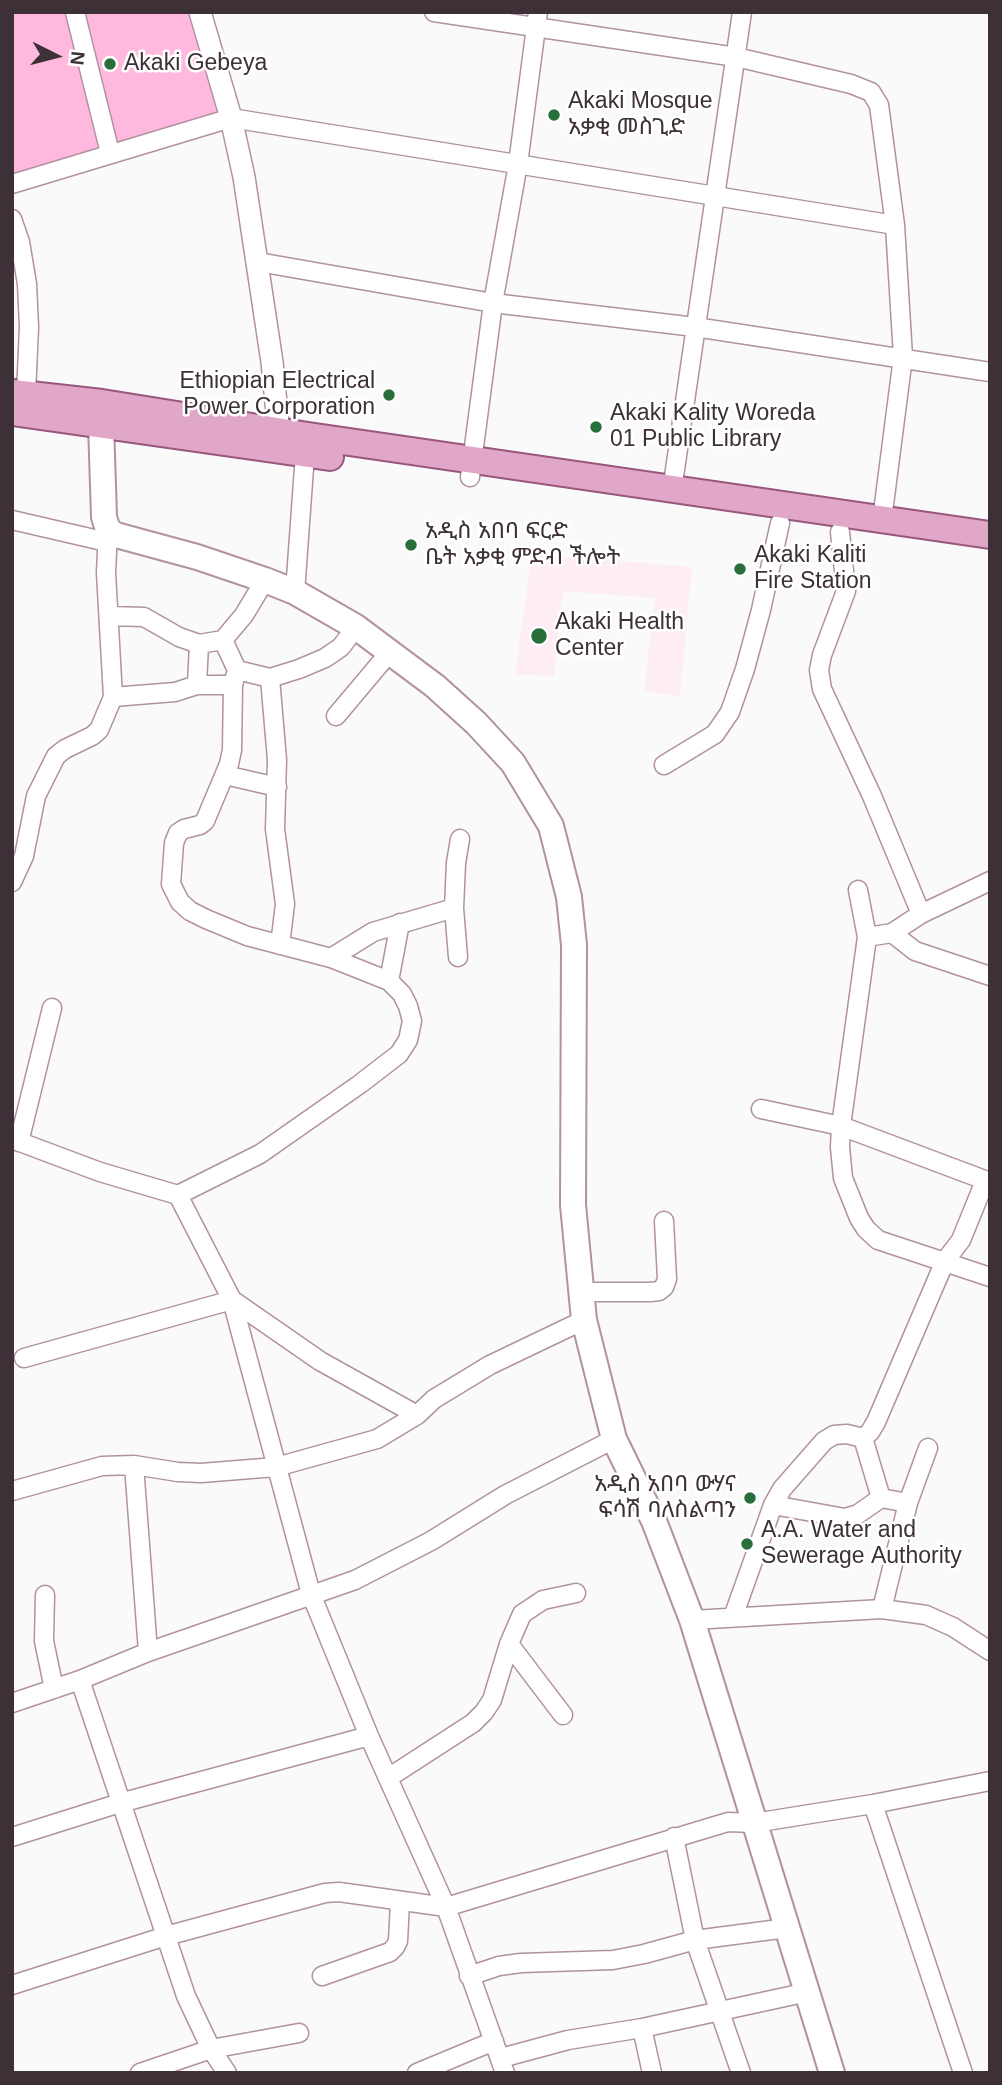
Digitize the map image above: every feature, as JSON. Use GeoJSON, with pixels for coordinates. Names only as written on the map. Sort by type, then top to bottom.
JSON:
{"type":"FeatureCollection","features":[{"type":"Feature","properties":{"kind":"main road"},"geometry":{"type":"LineString","coordinates":[[17,400],[101,424],[288,444],[471,468],[780,523],[990,554]]}},
{"type":"Feature","properties":{"kind":"main road"},"geometry":{"type":"LineString","coordinates":[[17,400],[102,403],[288,444],[672,490],[990,535]]}},
{"type":"Feature","properties":{"kind":"main road"},"geometry":{"type":"LineString","coordinates":[[101,424],[107,536],[116,535],[197,557],[265,580],[295,592],[356,627],[445,695],[476,723],[513,763],[551,827],[569,897],[574,945],[573,1205],[584,1320],[614,1439],[654,1521],[692,1620],[832,2073]]}},
{"type":"Feature","properties":{"kind":"street"},"geometry":{"type":"LineString","coordinates":[[75,12],[110,153]]}},
{"type":"Feature","properties":{"kind":"street"},"geometry":{"type":"LineString","coordinates":[[200,12],[231,118],[244,177],[288,444],[295,592]]}},
{"type":"Feature","properties":{"kind":"street"},"geometry":{"type":"LineString","coordinates":[[434,12],[537,20],[736,57],[851,84],[871,92],[879,105],[895,225],[903,357],[882,520]]}},
{"type":"Feature","properties":{"kind":"street"},"geometry":{"type":"LineString","coordinates":[[672,490],[742,12]]}},
{"type":"Feature","properties":{"kind":"street"},"geometry":{"type":"LineString","coordinates":[[471,468],[492,303],[518,164],[537,20]]}},
{"type":"Feature","properties":{"kind":"street"},"geometry":{"type":"LineString","coordinates":[[12,184],[231,118],[895,225]]}},
{"type":"Feature","properties":{"kind":"street"},"geometry":{"type":"LineString","coordinates":[[12,219],[20,242],[27,284],[29,327],[17,400]]}},
{"type":"Feature","properties":{"kind":"street"},"geometry":{"type":"LineString","coordinates":[[258,261],[492,303],[695,327],[990,372]]}},
{"type":"Feature","properties":{"kind":"street"},"geometry":{"type":"LineString","coordinates":[[12,520],[107,536],[106,573],[113,697],[99,730],[56,756],[36,796],[12,882]]}},
{"type":"Feature","properties":{"kind":"street"},"geometry":{"type":"LineString","coordinates":[[664,765],[715,734],[730,712],[746,669],[780,523]]}},
{"type":"Feature","properties":{"kind":"street"},"geometry":{"type":"LineString","coordinates":[[840,532],[846,591],[822,655],[819,670],[822,689],[872,796],[921,914]]}},
{"type":"Feature","properties":{"kind":"street"},"geometry":{"type":"LineString","coordinates":[[109,616],[144,617],[179,637],[199,644],[223,640],[244,615],[265,580]]}},
{"type":"Feature","properties":{"kind":"street"},"geometry":{"type":"LineString","coordinates":[[113,697],[175,692],[235,678],[270,678],[325,658],[341,647],[356,627]]}},
{"type":"Feature","properties":{"kind":"street"},"geometry":{"type":"LineString","coordinates":[[52,1008],[15,1141],[100,1172],[178,1195],[260,1154],[399,1054],[408,1040],[412,1021],[402,994],[389,981],[331,958],[247,936],[190,911],[180,902],[171,884],[174,843],[178,833],[205,821],[233,750],[235,678],[223,640]]}},
{"type":"Feature","properties":{"kind":"street"},"geometry":{"type":"LineString","coordinates":[[197,685],[199,644]]}},
{"type":"Feature","properties":{"kind":"street"},"geometry":{"type":"LineString","coordinates":[[336,716],[389,653]]}},
{"type":"Feature","properties":{"kind":"street"},"geometry":{"type":"LineString","coordinates":[[270,678],[277,760],[275,829],[285,904],[280,945]]}},
{"type":"Feature","properties":{"kind":"street"},"geometry":{"type":"LineString","coordinates":[[225,775],[276,787]]}},
{"type":"Feature","properties":{"kind":"street"},"geometry":{"type":"LineString","coordinates":[[458,957],[454,908],[460,839]]}},
{"type":"Feature","properties":{"kind":"street"},"geometry":{"type":"LineString","coordinates":[[867,937],[892,933],[921,914],[990,881]]}},
{"type":"Feature","properties":{"kind":"street"},"geometry":{"type":"LineString","coordinates":[[858,890],[867,937],[841,1126],[843,1178],[859,1218],[878,1240],[990,1277]]}},
{"type":"Feature","properties":{"kind":"street"},"geometry":{"type":"LineString","coordinates":[[331,958],[373,932],[454,908]]}},
{"type":"Feature","properties":{"kind":"street"},"geometry":{"type":"LineString","coordinates":[[389,981],[400,923]]}},
{"type":"Feature","properties":{"kind":"street"},"geometry":{"type":"LineString","coordinates":[[892,933],[915,951],[990,976]]}},
{"type":"Feature","properties":{"kind":"street"},"geometry":{"type":"LineString","coordinates":[[761,1109],[841,1126],[987,1182],[961,1240],[945,1261],[876,1422],[863,1438]]}},
{"type":"Feature","properties":{"kind":"street"},"geometry":{"type":"LineString","coordinates":[[178,1195],[232,1300],[311,1594],[369,1736],[446,1907],[500,2057]]}},
{"type":"Feature","properties":{"kind":"street"},"geometry":{"type":"LineString","coordinates":[[581,1292],[650,1293],[664,1287],[667,1279],[664,1221]]}},
{"type":"Feature","properties":{"kind":"street"},"geometry":{"type":"LineString","coordinates":[[24,1358],[232,1300]]}},
{"type":"Feature","properties":{"kind":"street"},"geometry":{"type":"LineString","coordinates":[[232,1300],[320,1361],[417,1415]]}},
{"type":"Feature","properties":{"kind":"street"},"geometry":{"type":"LineString","coordinates":[[12,1492],[102,1466],[134,1465],[201,1473],[275,1466],[377,1439],[417,1415],[434,1399],[490,1365],[584,1320]]}},
{"type":"Feature","properties":{"kind":"street"},"geometry":{"type":"LineString","coordinates":[[733,1617],[773,1504],[782,1489],[824,1441],[834,1435],[847,1434],[863,1438]]}},
{"type":"Feature","properties":{"kind":"street"},"geometry":{"type":"LineString","coordinates":[[863,1438],[881,1498]]}},
{"type":"Feature","properties":{"kind":"street"},"geometry":{"type":"LineString","coordinates":[[12,1703],[311,1594],[338,1587],[383,1567],[505,1495],[614,1439]]}},
{"type":"Feature","properties":{"kind":"street"},"geometry":{"type":"LineString","coordinates":[[882,1609],[908,1503],[928,1448]]}},
{"type":"Feature","properties":{"kind":"street"},"geometry":{"type":"LineString","coordinates":[[134,1465],[148,1652]]}},
{"type":"Feature","properties":{"kind":"street"},"geometry":{"type":"LineString","coordinates":[[773,1504],[845,1518],[858,1514],[881,1498],[908,1503]]}},
{"type":"Feature","properties":{"kind":"street"},"geometry":{"type":"LineString","coordinates":[[388,1778],[473,1723],[484,1712],[492,1700],[509,1644],[523,1614],[544,1600],[576,1593]]}},
{"type":"Feature","properties":{"kind":"street"},"geometry":{"type":"LineString","coordinates":[[45,1595],[44,1641],[54,1689]]}},
{"type":"Feature","properties":{"kind":"street"},"geometry":{"type":"LineString","coordinates":[[692,1620],[882,1609],[926,1615],[953,1627],[990,1651]]}},
{"type":"Feature","properties":{"kind":"street"},"geometry":{"type":"LineString","coordinates":[[509,1644],[564,1715]]}},
{"type":"Feature","properties":{"kind":"street"},"geometry":{"type":"LineString","coordinates":[[80,1680],[186,1996],[211,2049],[227,2073]]}},
{"type":"Feature","properties":{"kind":"street"},"geometry":{"type":"LineString","coordinates":[[12,1837],[120,1802],[369,1736]]}},
{"type":"Feature","properties":{"kind":"street"},"geometry":{"type":"LineString","coordinates":[[12,1985],[166,1936],[325,1894],[348,1893],[446,1907],[728,1822],[754,1824],[990,1781]]}},
{"type":"Feature","properties":{"kind":"street"},"geometry":{"type":"LineString","coordinates":[[873,1804],[963,2073]]}},
{"type":"Feature","properties":{"kind":"street"},"geometry":{"type":"LineString","coordinates":[[674,1837],[695,1940],[741,2073]]}},
{"type":"Feature","properties":{"kind":"street"},"geometry":{"type":"LineString","coordinates":[[322,1976],[390,1952],[398,1941],[400,1902]]}},
{"type":"Feature","properties":{"kind":"street"},"geometry":{"type":"LineString","coordinates":[[469,1976],[499,1966],[613,1959],[695,1940],[787,1928]]}},
{"type":"Feature","properties":{"kind":"street"},"geometry":{"type":"LineString","coordinates":[[417,2073],[808,1992]]}},
{"type":"Feature","properties":{"kind":"street"},"geometry":{"type":"LineString","coordinates":[[642,2028],[652,2073]]}},
{"type":"Feature","properties":{"kind":"street"},"geometry":{"type":"LineString","coordinates":[[140,2073],[211,2049],[299,2033]]}},
{"type":"Feature","properties":{"kind":"shaded area","name":"Akaki Health Center"},"geometry":{"type":"Polygon","coordinates":[[[532,554],[692,567],[680,697],[644,691],[655,598],[563,591],[554,676],[515,674],[532,554]]]}},
{"type":"Feature","properties":{"kind":"building","name":"Akaki Gebeya"},"geometry":{"type":"Polygon","coordinates":[[[12,12],[194,12],[223,115],[12,183],[12,12]]]}},
{"type":"Feature","properties":{"kind":"place","name":"Akaki Gebeya"},"geometry":{"type":"Point","coordinates":[110,64]}},
{"type":"Feature","properties":{"kind":"place","name":"Akaki Mosque አቃቂ መስጊድ"},"geometry":{"type":"Point","coordinates":[554,115]}},
{"type":"Feature","properties":{"kind":"place","name":"Ethiopian Electrical Power Corporation"},"geometry":{"type":"Point","coordinates":[389,395]}},
{"type":"Feature","properties":{"kind":"place","name":"Akaki Kality Woreda 01 Public Library"},"geometry":{"type":"Point","coordinates":[596,427]}},
{"type":"Feature","properties":{"kind":"place","name":"አዲስ አበባ ፍርድ ቤት አቃቂ ምድብ ችሎት"},"geometry":{"type":"Point","coordinates":[411,545]}},
{"type":"Feature","properties":{"kind":"place","name":"Akaki Kaliti Fire Station"},"geometry":{"type":"Point","coordinates":[740,569]}},
{"type":"Feature","properties":{"kind":"place","name":"Akaki Health Center"},"geometry":{"type":"Point","coordinates":[539,636]}},
{"type":"Feature","properties":{"kind":"place","name":"አዲስ አበባ ውሃና ፍሳሽ ባለስልጣን"},"geometry":{"type":"Point","coordinates":[750,1498]}},
{"type":"Feature","properties":{"kind":"place","name":"A.A. Water and Sewerage Authority"},"geometry":{"type":"Point","coordinates":[747,1544]}}]}
